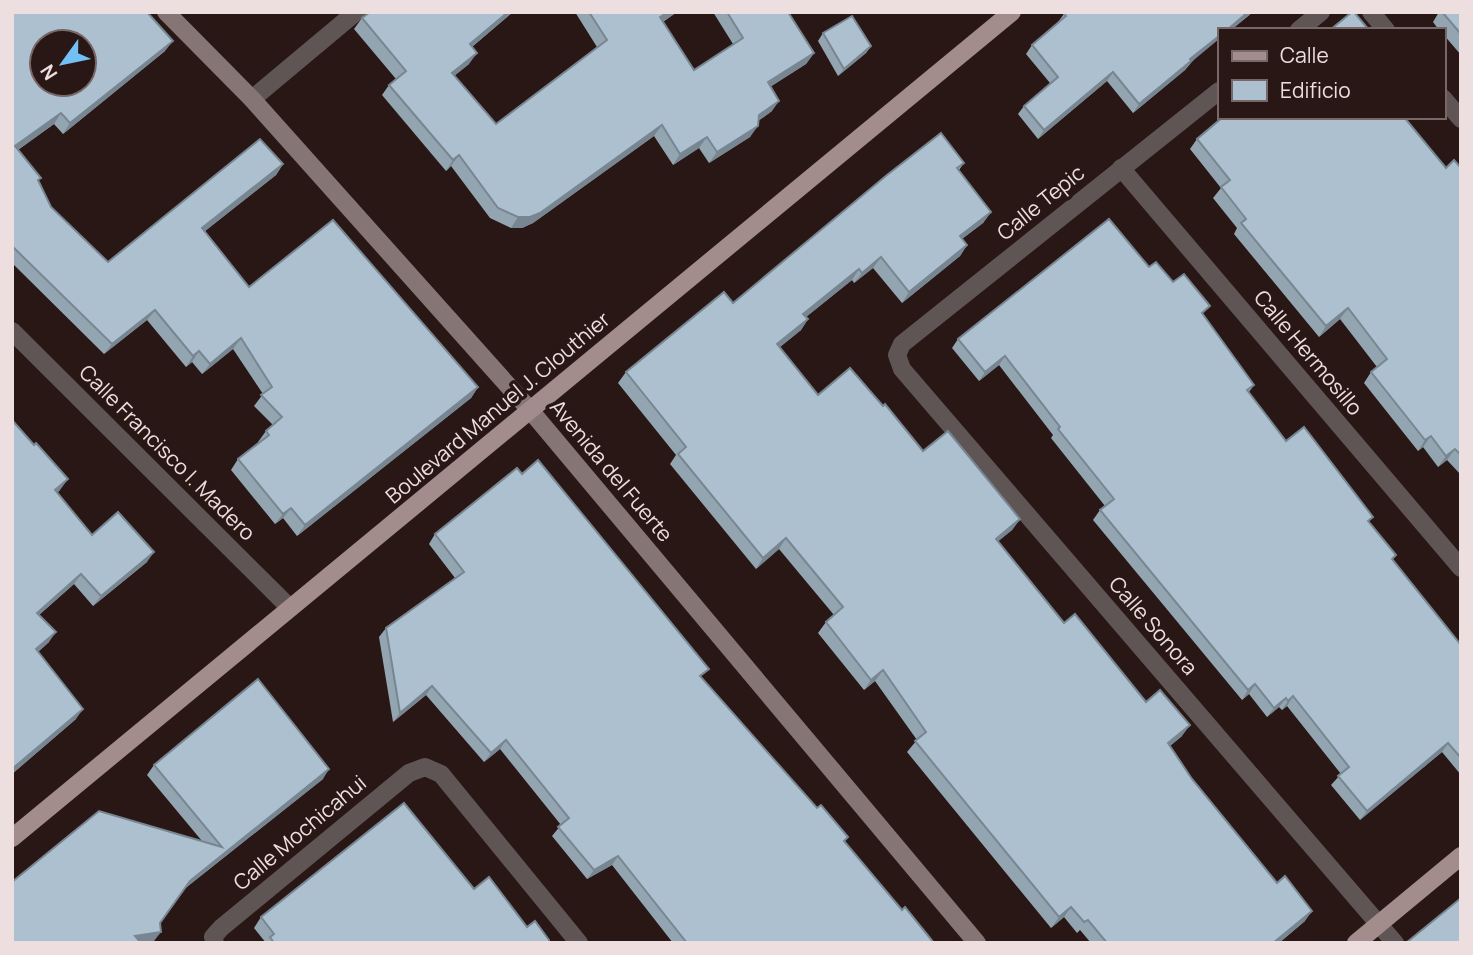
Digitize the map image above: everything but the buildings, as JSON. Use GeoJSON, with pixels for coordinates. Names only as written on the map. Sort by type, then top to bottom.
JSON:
{"type":"FeatureCollection","features":[{"type":"Feature","properties":{"kind":"main road","name":"Boulevard Manuel J. Clouthier"},"geometry":{"type":"LineString","coordinates":[[12,838],[1012,12]]}},
{"type":"Feature","properties":{"kind":"main road"},"geometry":{"type":"LineString","coordinates":[[1356,943],[1461,856]]}},
{"type":"Feature","properties":{"kind":"street","name":"Avenida del Fuerte"},"geometry":{"type":"LineString","coordinates":[[166,12],[252,99],[530,410],[977,943]]}},
{"type":"Feature","properties":{"kind":"street"},"geometry":{"type":"LineString","coordinates":[[252,99],[356,12]]}},
{"type":"Feature","properties":{"kind":"street"},"geometry":{"type":"LineString","coordinates":[[1301,28],[1321,12]]}},
{"type":"Feature","properties":{"kind":"street"},"geometry":{"type":"LineString","coordinates":[[1371,12],[1384,28]]}},
{"type":"Feature","properties":{"kind":"street","name":"Calle Tepic"},"geometry":{"type":"LineString","coordinates":[[897,355],[902,344],[1218,92]]}},
{"type":"Feature","properties":{"kind":"street"},"geometry":{"type":"LineString","coordinates":[[1445,100],[1461,119]]}},
{"type":"Feature","properties":{"kind":"street","name":"Calle Hermosillo"},"geometry":{"type":"LineString","coordinates":[[1121,168],[1461,568]]}},
{"type":"Feature","properties":{"kind":"street","name":"Calle Francisco I. Madero"},"geometry":{"type":"LineString","coordinates":[[12,331],[290,608]]}},
{"type":"Feature","properties":{"kind":"street","name":"Calle Sonora"},"geometry":{"type":"LineString","coordinates":[[897,355],[902,369],[1395,943]]}},
{"type":"Feature","properties":{"kind":"street","name":"Calle Mochicahui"},"geometry":{"type":"LineString","coordinates":[[215,943],[213,937],[221,928],[409,773],[425,767],[440,774],[579,943]]}}]}
